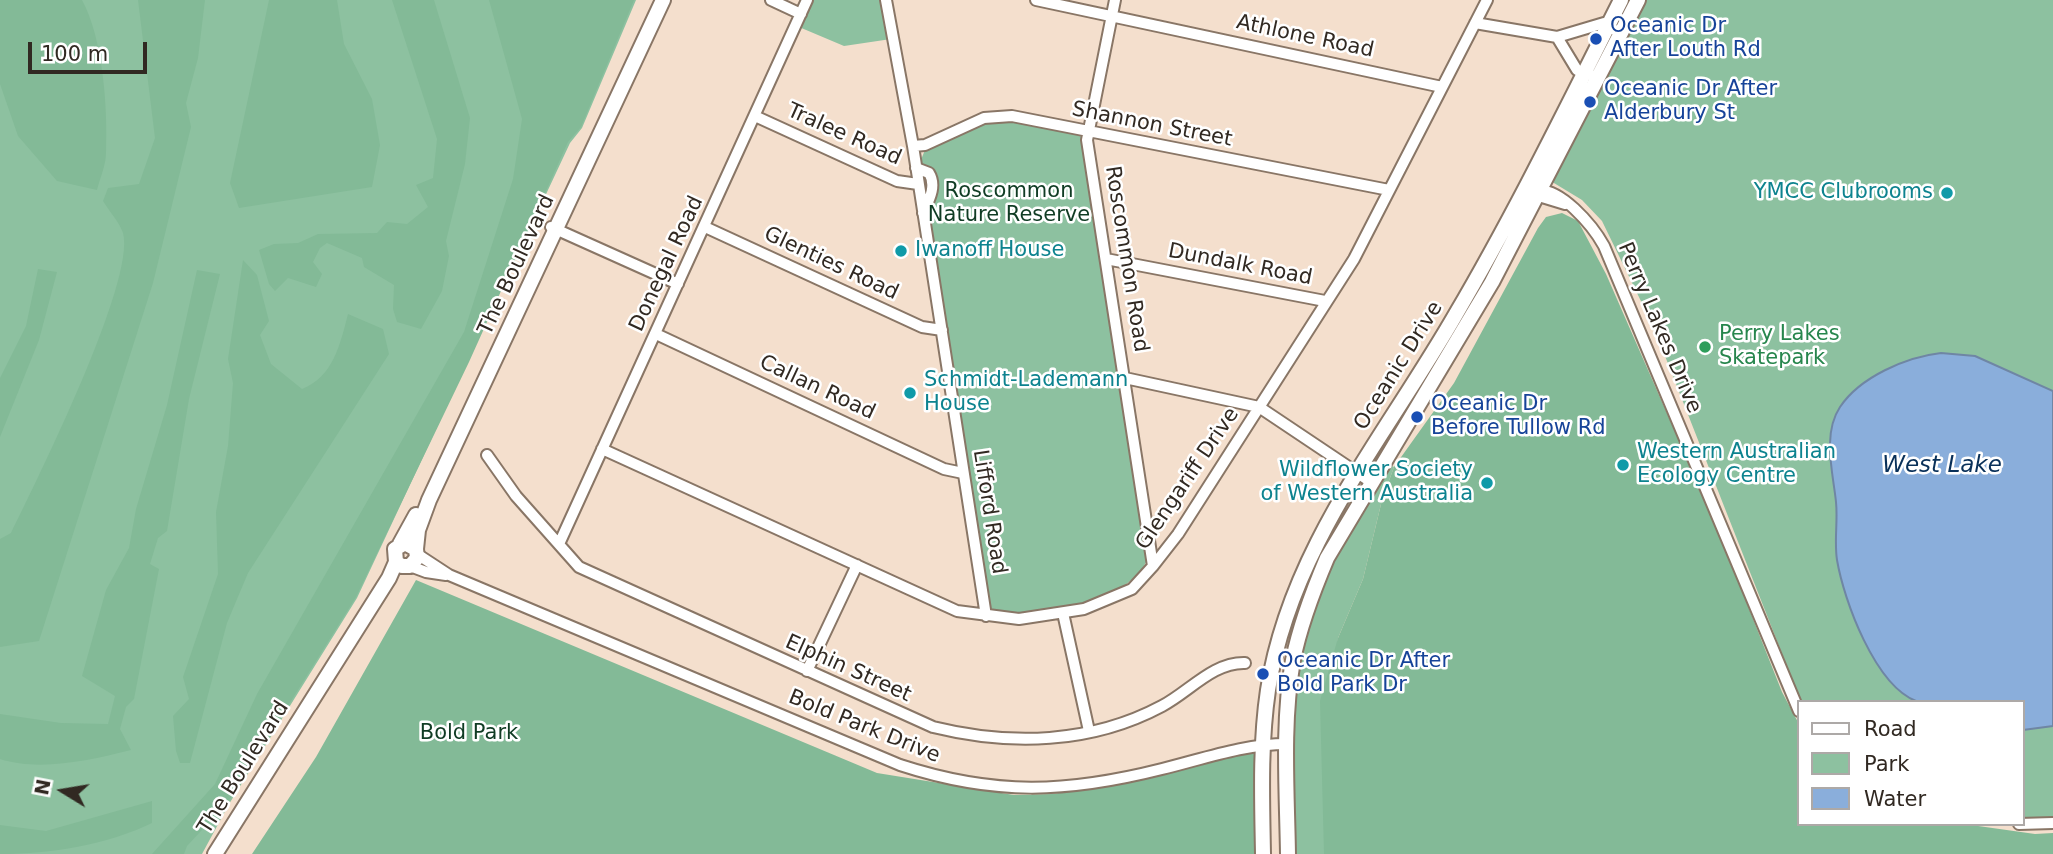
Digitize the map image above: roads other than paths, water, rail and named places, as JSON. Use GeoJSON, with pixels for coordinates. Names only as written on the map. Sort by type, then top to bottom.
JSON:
{"type":"FeatureCollection","features":[{"type":"Feature","properties":{"kind":"main road","name":"The Boulevard"},"geometry":{"type":"LineString","coordinates":[[409,559],[393,554],[411,526],[555,229],[654,0]]}},
{"type":"Feature","properties":{"kind":"main road","name":"The Boulevard"},"geometry":{"type":"LineString","coordinates":[[225,854],[409,559],[429,500],[663,0]]}},
{"type":"Feature","properties":{"kind":"main road","name":"Oceanic Drive"},"geometry":{"type":"LineString","coordinates":[[1263,854],[1262,744],[1268,688],[1286,617],[1312,549],[1456,315],[1622,0]]}},
{"type":"Feature","properties":{"kind":"main road","name":"Oceanic Drive"},"geometry":{"type":"LineString","coordinates":[[1288,854],[1287,744],[1293,662],[1309,602],[1327,558],[1371,482],[1457,346],[1638,0]]}},
{"type":"Feature","properties":{"kind":"main road","name":"The Boulevard"},"geometry":{"type":"LineString","coordinates":[[215,854],[383,588],[409,559]]}},
{"type":"Feature","properties":{"kind":"street"},"geometry":{"type":"LineString","coordinates":[[771,0],[801,14]]}},
{"type":"Feature","properties":{"kind":"street","name":"Donegal Road"},"geometry":{"type":"LineString","coordinates":[[559,544],[757,117],[807,0]]}},
{"type":"Feature","properties":{"kind":"street","name":"Lifford Road"},"geometry":{"type":"LineString","coordinates":[[886,0],[913,146],[986,615]]}},
{"type":"Feature","properties":{"kind":"street","name":"Athlone Road"},"geometry":{"type":"LineString","coordinates":[[1036,0],[1442,87]]}},
{"type":"Feature","properties":{"kind":"street","name":"Roscommon Road"},"geometry":{"type":"LineString","coordinates":[[1115,0],[1087,132],[1153,566]]}},
{"type":"Feature","properties":{"kind":"street","name":"Glengariff Drive"},"geometry":{"type":"LineString","coordinates":[[602,449],[957,611],[1018,619],[1084,609],[1132,589],[1178,534],[1354,259],[1487,0]]}},
{"type":"Feature","properties":{"kind":"street"},"geometry":{"type":"LineString","coordinates":[[1475,23],[1557,37],[1593,24],[1608,26],[1619,37]]}},
{"type":"Feature","properties":{"kind":"street"},"geometry":{"type":"LineString","coordinates":[[1557,37],[1577,69],[1584,73],[1600,74]]}},
{"type":"Feature","properties":{"kind":"street","name":"Shannon Street"},"geometry":{"type":"LineString","coordinates":[[913,146],[925,145],[959,127],[984,118],[1012,116],[1389,190]]}},
{"type":"Feature","properties":{"kind":"street","name":"Tralee Road"},"geometry":{"type":"LineString","coordinates":[[757,117],[897,181],[918,184]]}},
{"type":"Feature","properties":{"kind":"street"},"geometry":{"type":"LineString","coordinates":[[1508,218],[1525,196],[1539,190],[1534,167]]}},
{"type":"Feature","properties":{"kind":"street"},"geometry":{"type":"LineString","coordinates":[[916,169],[929,173],[932,179],[931,192],[923,214]]}},
{"type":"Feature","properties":{"kind":"street","name":"Perry Lakes Drive"},"geometry":{"type":"LineString","coordinates":[[1539,190],[1555,194],[1593,226],[1604,246],[1798,709]]}},
{"type":"Feature","properties":{"kind":"street","name":"Glenties Road"},"geometry":{"type":"LineString","coordinates":[[705,227],[922,327],[942,330]]}},
{"type":"Feature","properties":{"kind":"street"},"geometry":{"type":"LineString","coordinates":[[555,229],[678,284]]}},
{"type":"Feature","properties":{"kind":"street","name":"Dundalk Road"},"geometry":{"type":"LineString","coordinates":[[1106,259],[1325,301]]}},
{"type":"Feature","properties":{"kind":"street","name":"Callan Road"},"geometry":{"type":"LineString","coordinates":[[656,334],[944,469],[963,473]]}},
{"type":"Feature","properties":{"kind":"street"},"geometry":{"type":"LineString","coordinates":[[1125,378],[1259,407],[1371,482]]}},
{"type":"Feature","properties":{"kind":"street","name":"Elphin Street"},"geometry":{"type":"LineString","coordinates":[[487,455],[516,496],[572,562],[589,573],[903,716],[962,734],[1027,740],[1089,732],[1148,713],[1225,665],[1245,663]]}},
{"type":"Feature","properties":{"kind":"street","name":"Bold Park Drive"},"geometry":{"type":"LineString","coordinates":[[409,559],[900,765],[969,784],[1013,790],[1084,786],[1262,744],[1287,744]]}},
{"type":"Feature","properties":{"kind":"street"},"geometry":{"type":"LineString","coordinates":[[807,671],[857,565]]}},
{"type":"Feature","properties":{"kind":"street"},"geometry":{"type":"LineString","coordinates":[[1063,613],[1089,732]]}},
{"type":"Feature","properties":{"kind":"street"},"geometry":{"type":"LineString","coordinates":[[2025,824],[2053,823]]}},
{"type":"Feature","properties":{"kind":"water","name":"West Lake"},"geometry":{"type":"Polygon","coordinates":[[[1941,353],[1975,356],[2053,391],[2053,726],[2025,730],[2025,700],[1914,700],[1901,692],[1887,678],[1854,618],[1836,553],[1831,429],[1840,407],[1859,386],[1885,370],[1927,355],[1941,353]]]}},
{"type":"Feature","properties":{"kind":"place","name":"Oceanic Dr After Louth Rd"},"geometry":{"type":"Point","coordinates":[1596,39]}},
{"type":"Feature","properties":{"kind":"place","name":"Oceanic Dr After Alderbury St"},"geometry":{"type":"Point","coordinates":[1590,102]}},
{"type":"Feature","properties":{"kind":"place","name":"YMCC Clubrooms"},"geometry":{"type":"Point","coordinates":[1947,193]}},
{"type":"Feature","properties":{"kind":"place","name":"Iwanoff House"},"geometry":{"type":"Point","coordinates":[901,251]}},
{"type":"Feature","properties":{"kind":"place","name":"Perry Lakes Skatepark"},"geometry":{"type":"Point","coordinates":[1705,347]}},
{"type":"Feature","properties":{"kind":"place","name":"Schmidt-Lademann House"},"geometry":{"type":"Point","coordinates":[910,393]}},
{"type":"Feature","properties":{"kind":"place","name":"Oceanic Dr Before Tullow Rd"},"geometry":{"type":"Point","coordinates":[1417,417]}},
{"type":"Feature","properties":{"kind":"place","name":"Western Australian Ecology Centre"},"geometry":{"type":"Point","coordinates":[1623,465]}},
{"type":"Feature","properties":{"kind":"place","name":"Wildflower Society of Western Australia"},"geometry":{"type":"Point","coordinates":[1487,483]}},
{"type":"Feature","properties":{"kind":"place","name":"Oceanic Dr After Bold Park Dr"},"geometry":{"type":"Point","coordinates":[1263,674]}},
{"type":"Feature","properties":{"kind":"park label","name":"Roscommon Nature Reserve"},"geometry":{"type":"Point","coordinates":[1009,204]}},
{"type":"Feature","properties":{"kind":"park label","name":"Bold Park"},"geometry":{"type":"Point","coordinates":[469,734]}}]}
